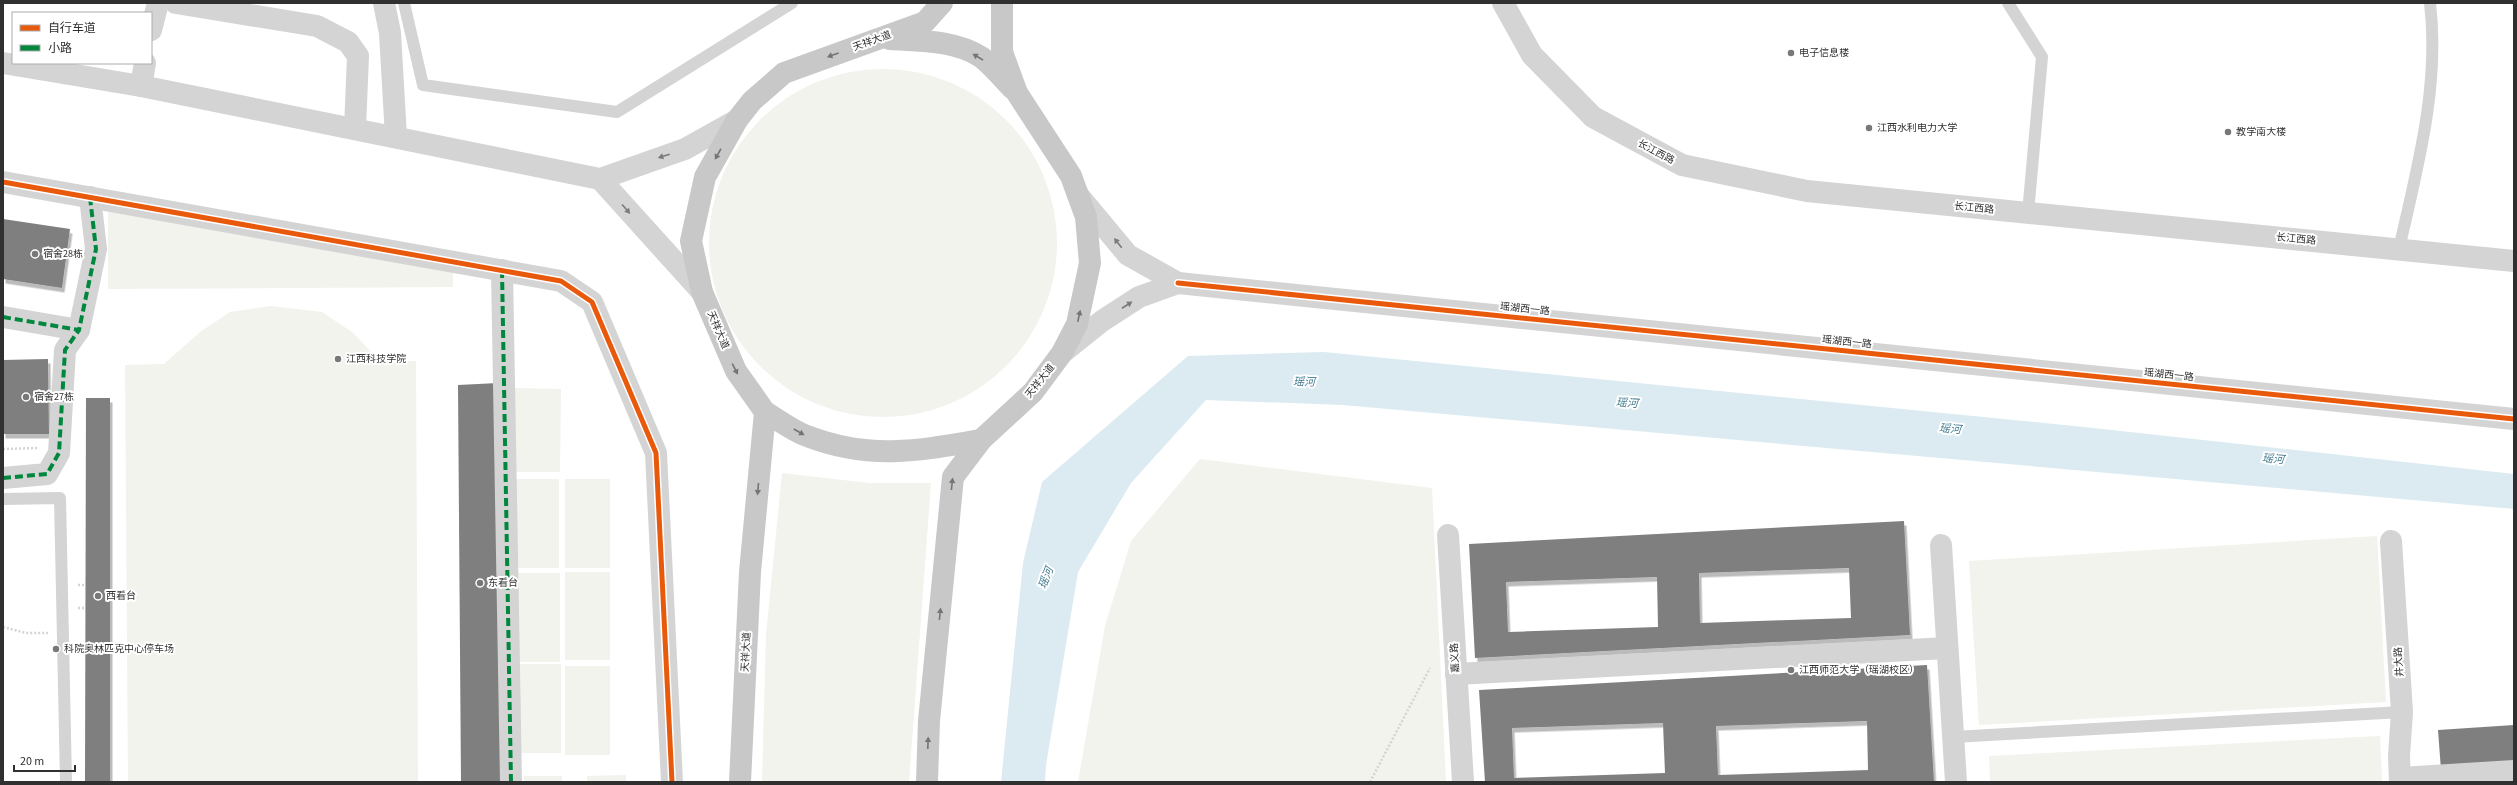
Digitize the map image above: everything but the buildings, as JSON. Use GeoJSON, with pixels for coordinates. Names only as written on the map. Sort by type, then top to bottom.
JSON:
{"type":"FeatureCollection","features":[{"type":"Feature","properties":{"kind":"main road","name":"天祥大道"},"geometry":{"type":"LineString","coordinates":[[740,782],[750,572],[765,412],[736,371],[702,292],[691,241],[705,177],[737,120],[752,101],[784,73],[926,22],[942,3]]}},
{"type":"Feature","properties":{"kind":"main road","name":"天祥大道"},"geometry":{"type":"LineString","coordinates":[[927,782],[929,721],[953,477],[981,440],[1033,392],[1062,353],[1077,324],[1090,263],[1086,217],[1072,176],[1017,93],[1002,52],[1002,3]]}},
{"type":"Feature","properties":{"kind":"main road"},"geometry":{"type":"LineString","coordinates":[[880,38],[930,41],[955,46],[981,57],[1017,93]]}},
{"type":"Feature","properties":{"kind":"main road"},"geometry":{"type":"LineString","coordinates":[[765,412],[807,436],[867,452],[911,452],[981,440]]}},
{"type":"Feature","properties":{"kind":"street"},"geometry":{"type":"LineString","coordinates":[[152,26],[158,3]]}},
{"type":"Feature","properties":{"kind":"street"},"geometry":{"type":"LineString","coordinates":[[176,3],[317,26],[348,42],[358,56],[355,129]]}},
{"type":"Feature","properties":{"kind":"street"},"geometry":{"type":"LineString","coordinates":[[384,3],[390,33],[396,138]]}},
{"type":"Feature","properties":{"kind":"street","name":"长江西路"},"geometry":{"type":"LineString","coordinates":[[1503,3],[1532,55],[1592,117],[1682,165],[1807,191],[2514,261]]}},
{"type":"Feature","properties":{"kind":"street"},"geometry":{"type":"LineString","coordinates":[[3,63],[141,86],[600,179],[685,149],[737,120]]}},
{"type":"Feature","properties":{"kind":"street"},"geometry":{"type":"LineString","coordinates":[[141,86],[145,64]]}},
{"type":"Feature","properties":{"kind":"street"},"geometry":{"type":"LineString","coordinates":[[600,179],[702,292]]}},
{"type":"Feature","properties":{"kind":"street"},"geometry":{"type":"LineString","coordinates":[[3,182],[561,281],[592,302],[656,453],[672,782]]}},
{"type":"Feature","properties":{"kind":"street"},"geometry":{"type":"LineString","coordinates":[[1078,195],[1128,256],[1178,283]]}},
{"type":"Feature","properties":{"kind":"street"},"geometry":{"type":"LineString","coordinates":[[3,478],[47,474],[59,453],[65,350],[79,330],[96,249],[90,197]]}},
{"type":"Feature","properties":{"kind":"street"},"geometry":{"type":"LineString","coordinates":[[502,270],[511,782]]}},
{"type":"Feature","properties":{"kind":"street"},"geometry":{"type":"LineString","coordinates":[[1062,353],[1102,321],[1139,297],[1178,283]]}},
{"type":"Feature","properties":{"kind":"street","name":"瑶湖西一路"},"geometry":{"type":"LineString","coordinates":[[1178,283],[2507,418]]}},
{"type":"Feature","properties":{"kind":"street"},"geometry":{"type":"LineString","coordinates":[[3,317],[79,330]]}},
{"type":"Feature","properties":{"kind":"street","name":"嘉义路"},"geometry":{"type":"LineString","coordinates":[[1448,535],[1463,782]]}},
{"type":"Feature","properties":{"kind":"street","name":"井大路"},"geometry":{"type":"LineString","coordinates":[[2391,541],[2402,712],[2399,756],[2400,780]]}},
{"type":"Feature","properties":{"kind":"street"},"geometry":{"type":"LineString","coordinates":[[1941,545],[1956,782]]}},
{"type":"Feature","properties":{"kind":"street"},"geometry":{"type":"LineString","coordinates":[[1456,674],[1948,648]]}},
{"type":"Feature","properties":{"kind":"street"},"geometry":{"type":"LineString","coordinates":[[2400,780],[2514,771]]}},
{"type":"Feature","properties":{"kind":"lane"},"geometry":{"type":"LineString","coordinates":[[404,3],[423,85],[617,112],[792,3]]}},
{"type":"Feature","properties":{"kind":"lane"},"geometry":{"type":"LineString","coordinates":[[2008,3],[2042,57],[2028,213]]}},
{"type":"Feature","properties":{"kind":"lane"},"geometry":{"type":"LineString","coordinates":[[2399,249],[2424,138],[2434,38],[2430,3]]}},
{"type":"Feature","properties":{"kind":"lane"},"geometry":{"type":"LineString","coordinates":[[3,499],[60,498],[66,782]]}},
{"type":"Feature","properties":{"kind":"lane"},"geometry":{"type":"LineString","coordinates":[[1954,736],[2402,712]]}},
{"type":"Feature","properties":{"kind":"path"},"geometry":{"type":"LineString","coordinates":[[3,449],[60,446]]}},
{"type":"Feature","properties":{"kind":"path"},"geometry":{"type":"LineString","coordinates":[[3,627],[26,633],[62,634]]}},
{"type":"Feature","properties":{"kind":"path"},"geometry":{"type":"LineString","coordinates":[[1370,782],[1430,668]]}},
{"type":"Feature","properties":{"kind":"shaded area"},"geometry":{"type":"Polygon","coordinates":[[[883,69],[917,72],[950,82],[980,98],[1006,120],[1028,146],[1044,176],[1054,209],[1057,243],[1054,277],[1044,310],[1028,340],[1006,366],[980,388],[950,404],[917,414],[883,417],[849,414],[816,404],[786,388],[760,366],[738,340],[722,310],[712,277],[709,243],[712,209],[722,176],[738,146],[760,120],[786,98],[816,82],[849,72],[883,69]]]}},
{"type":"Feature","properties":{"kind":"shaded area"},"geometry":{"type":"Polygon","coordinates":[[[108,212],[453,264],[453,287],[108,289],[108,212]]]}},
{"type":"Feature","properties":{"kind":"shaded area"},"geometry":{"type":"Polygon","coordinates":[[[271,306],[322,312],[352,332],[381,362],[416,361],[418,782],[128,782],[125,365],[164,364],[200,332],[230,312],[271,306]]]}},
{"type":"Feature","properties":{"kind":"shaded area"},"geometry":{"type":"Polygon","coordinates":[[[514,388],[561,389],[560,472],[513,472],[514,388]]]}},
{"type":"Feature","properties":{"kind":"shaded area"},"geometry":{"type":"Polygon","coordinates":[[[1200,459],[1432,488],[1446,782],[1078,782],[1105,626],[1131,541],[1200,459]]]}},
{"type":"Feature","properties":{"kind":"shaded area"},"geometry":{"type":"Polygon","coordinates":[[[782,473],[869,483],[931,483],[909,782],[762,782],[766,635],[782,473]]]}},
{"type":"Feature","properties":{"kind":"shaded area"},"geometry":{"type":"Polygon","coordinates":[[[514,479],[559,479],[559,568],[514,568],[514,479]]]}},
{"type":"Feature","properties":{"kind":"shaded area"},"geometry":{"type":"Polygon","coordinates":[[[565,479],[610,479],[610,568],[565,568],[565,479]]]}},
{"type":"Feature","properties":{"kind":"shaded area"},"geometry":{"type":"Polygon","coordinates":[[[2377,536],[2386,702],[1979,725],[1969,561],[2377,536]]]}},
{"type":"Feature","properties":{"kind":"shaded area"},"geometry":{"type":"Polygon","coordinates":[[[565,572],[610,572],[610,660],[565,660],[565,572]]]}},
{"type":"Feature","properties":{"kind":"shaded area"},"geometry":{"type":"Polygon","coordinates":[[[515,573],[560,573],[560,662],[515,662],[515,573]]]}},
{"type":"Feature","properties":{"kind":"shaded area"},"geometry":{"type":"Polygon","coordinates":[[[516,664],[561,664],[561,753],[516,753],[516,664]]]}},
{"type":"Feature","properties":{"kind":"shaded area"},"geometry":{"type":"Polygon","coordinates":[[[565,666],[610,666],[610,755],[565,755],[565,666]]]}},
{"type":"Feature","properties":{"kind":"shaded area"},"geometry":{"type":"Polygon","coordinates":[[[2380,736],[2382,782],[1990,782],[1989,756],[2380,736]]]}},
{"type":"Feature","properties":{"kind":"shaded area"},"geometry":{"type":"Polygon","coordinates":[[[626,775],[626,782],[587,782],[587,776],[626,775]]]}},
{"type":"Feature","properties":{"kind":"shaded area"},"geometry":{"type":"Polygon","coordinates":[[[524,776],[562,776],[562,782],[524,782],[524,776]]]}},
{"type":"Feature","properties":{"kind":"water","name":"瑶河"},"geometry":{"type":"Polygon","coordinates":[[[1324,352],[2084,427],[2514,474],[2514,509],[1343,405],[1206,400],[1131,483],[1078,572],[1046,765],[1045,782],[1001,782],[1023,563],[1042,482],[1188,356],[1324,352]]]}},
{"type":"Feature","properties":{"kind":"marked path"},"geometry":{"type":"LineString","coordinates":[[3,317],[79,330],[96,249],[90,197]]}},
{"type":"Feature","properties":{"kind":"marked path"},"geometry":{"type":"LineString","coordinates":[[502,270],[511,782]]}},
{"type":"Feature","properties":{"kind":"marked path"},"geometry":{"type":"LineString","coordinates":[[3,478],[47,474],[59,453],[65,350],[79,330]]}},
{"type":"Feature","properties":{"kind":"cycle path"},"geometry":{"type":"LineString","coordinates":[[3,182],[561,281],[592,302],[656,453],[672,782]]}},
{"type":"Feature","properties":{"kind":"cycle path"},"geometry":{"type":"LineString","coordinates":[[1178,283],[2514,419]]}},
{"type":"Feature","properties":{"kind":"place","name":"电子信息楼"},"geometry":{"type":"Point","coordinates":[1791,53]}},
{"type":"Feature","properties":{"kind":"place","name":"江西水利电力大学"},"geometry":{"type":"Point","coordinates":[1869,128]}},
{"type":"Feature","properties":{"kind":"place","name":"教学南大楼"},"geometry":{"type":"Point","coordinates":[2228,132]}},
{"type":"Feature","properties":{"kind":"place","name":"宿舍28栋"},"geometry":{"type":"Point","coordinates":[35,254]}},
{"type":"Feature","properties":{"kind":"place","name":"江西科技学院"},"geometry":{"type":"Point","coordinates":[338,359]}},
{"type":"Feature","properties":{"kind":"place","name":"宿舍27栋"},"geometry":{"type":"Point","coordinates":[26,397]}},
{"type":"Feature","properties":{"kind":"place","name":"东看台"},"geometry":{"type":"Point","coordinates":[480,583]}},
{"type":"Feature","properties":{"kind":"place","name":"西看台"},"geometry":{"type":"Point","coordinates":[98,596]}},
{"type":"Feature","properties":{"kind":"place","name":"科院奥林匹克中心停车场"},"geometry":{"type":"Point","coordinates":[56,649]}},
{"type":"Feature","properties":{"kind":"place","name":"江西师范大学（瑶湖校区）"},"geometry":{"type":"Point","coordinates":[1791,670]}}]}
